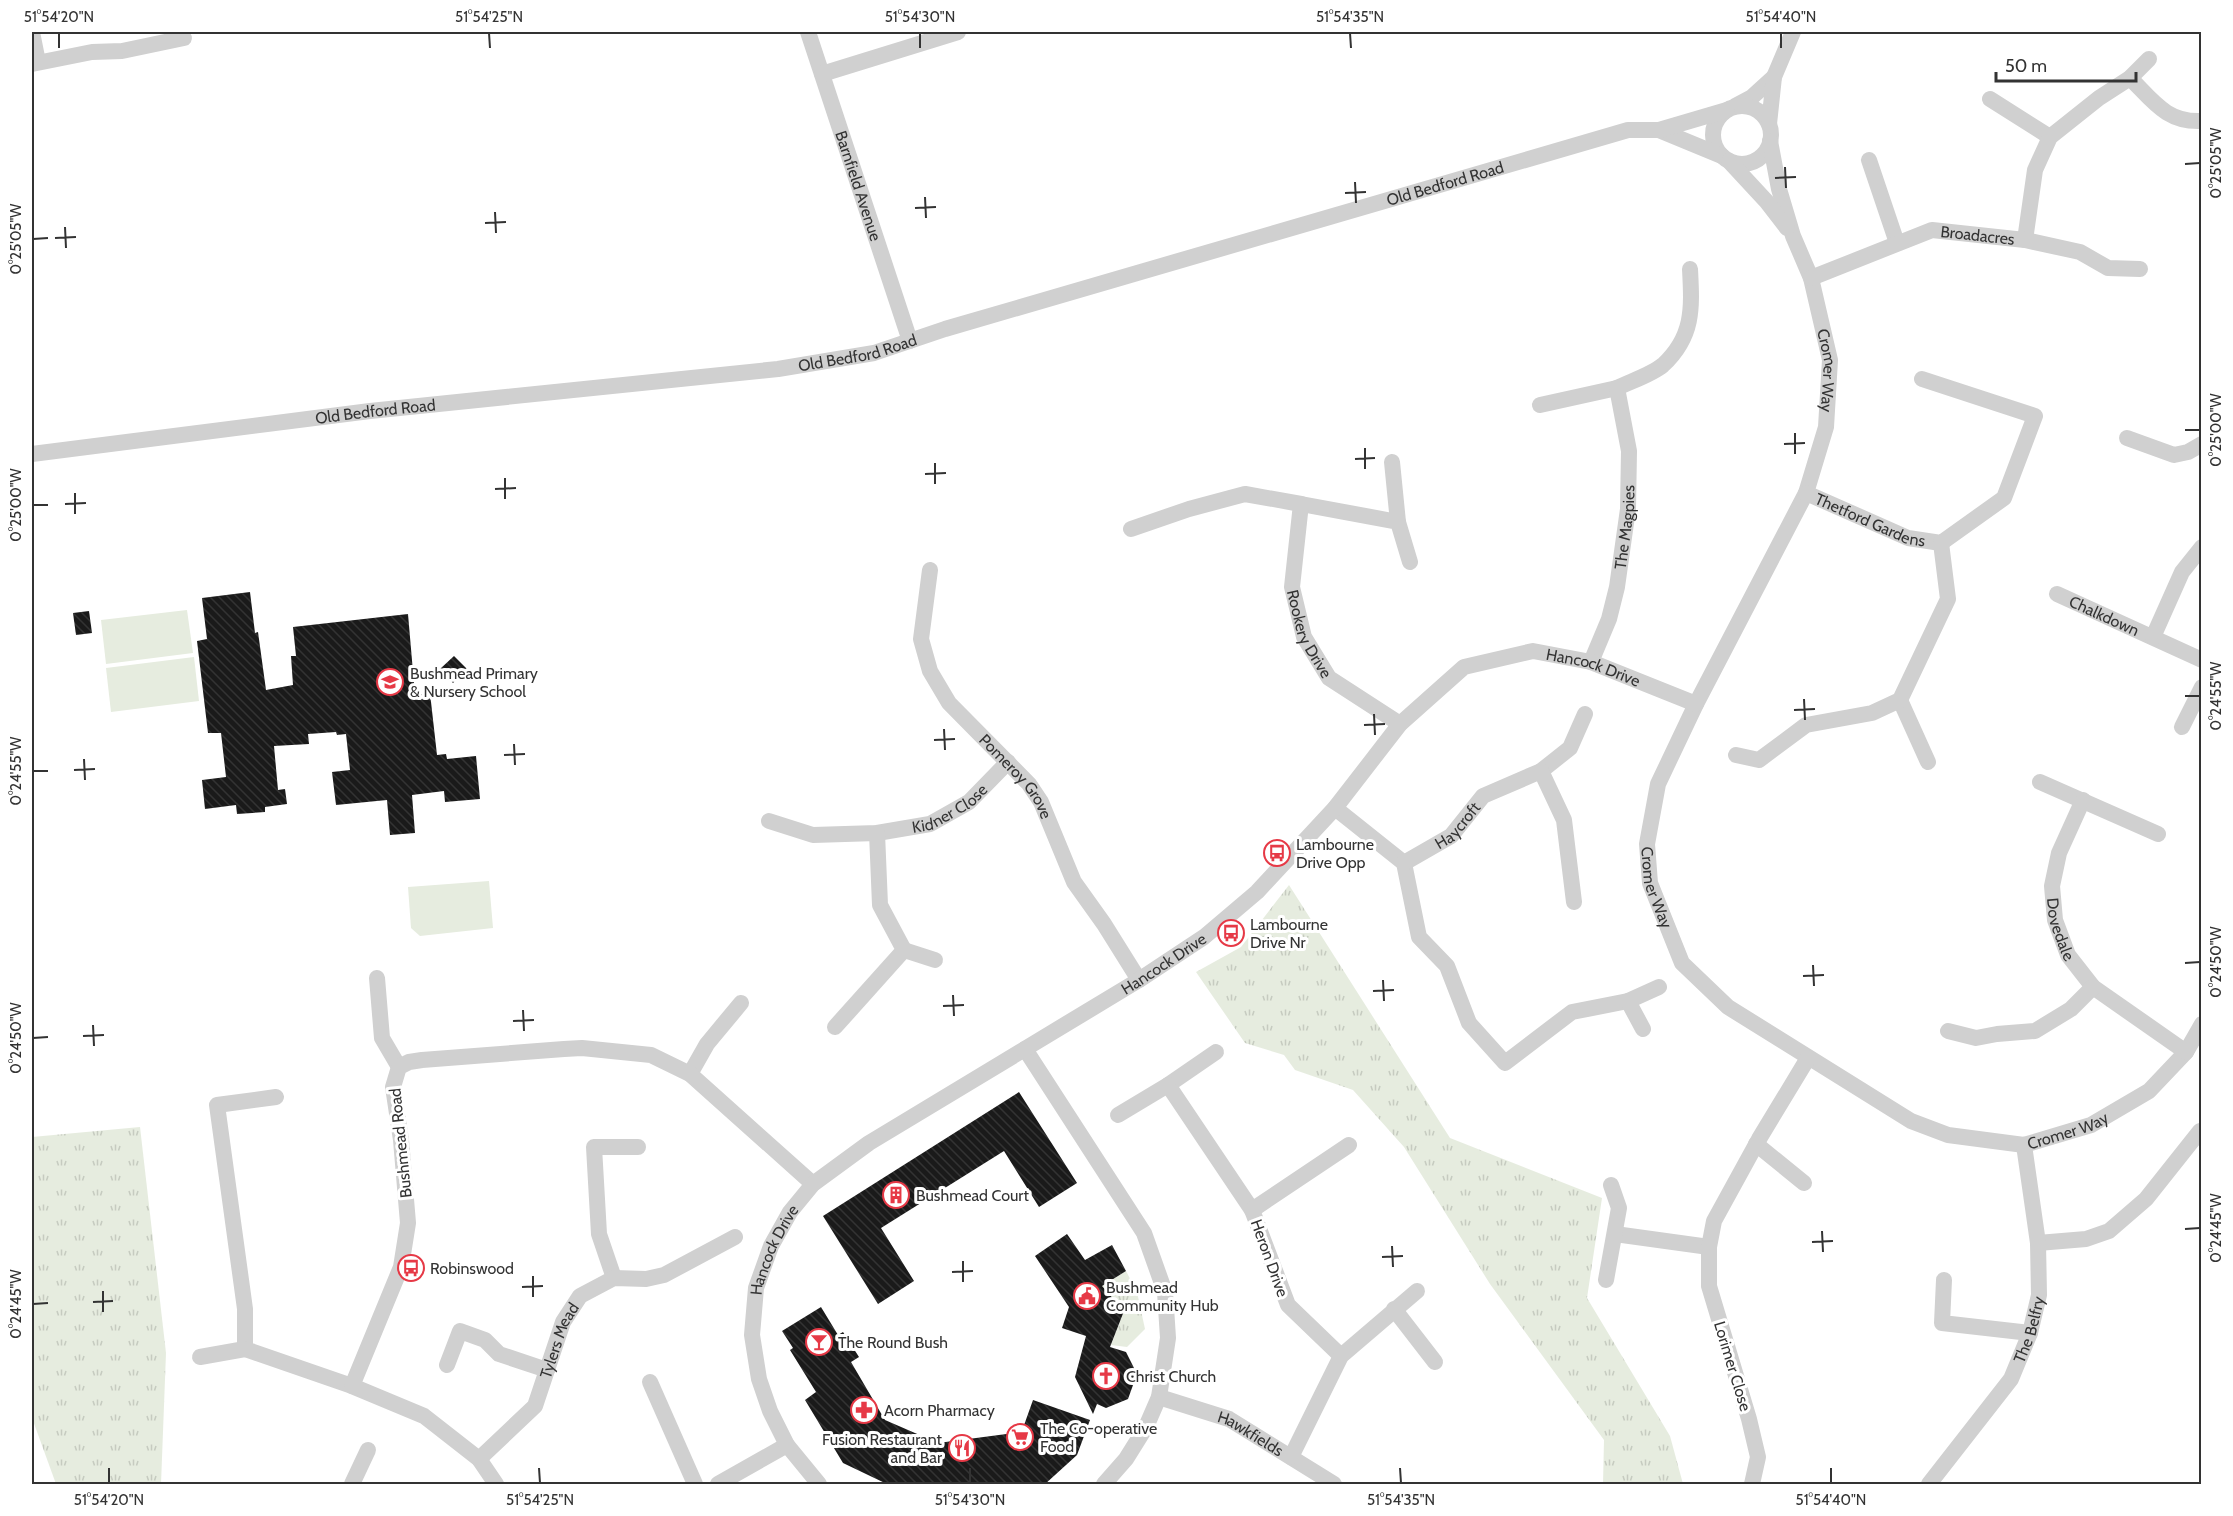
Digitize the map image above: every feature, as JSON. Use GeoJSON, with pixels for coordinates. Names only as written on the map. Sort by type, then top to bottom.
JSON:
{"type":"FeatureCollection","features":[{"type":"Feature","properties":{"kind":"street"},"geometry":{"type":"LineString","coordinates":[[32,32],[35,63],[92,52],[122,51],[184,38]]}},
{"type":"Feature","properties":{"kind":"street","name":"Barnfield Avenue"},"geometry":{"type":"LineString","coordinates":[[808,32],[910,341]]}},
{"type":"Feature","properties":{"kind":"street"},"geometry":{"type":"LineString","coordinates":[[822,74],[958,32]]}},
{"type":"Feature","properties":{"kind":"street","name":"Old Bedford Road"},"geometry":{"type":"LineString","coordinates":[[1770,133],[1774,77],[1793,32]]}},
{"type":"Feature","properties":{"kind":"street","name":"Broadacres"},"geometry":{"type":"LineString","coordinates":[[2025,240],[2035,170],[2050,137],[2130,78],[2149,59]]}},
{"type":"Feature","properties":{"kind":"street","name":"Old Bedford Road"},"geometry":{"type":"LineString","coordinates":[[32,454],[370,411],[778,369],[874,353],[945,329],[1628,130],[1659,130],[1731,108],[1752,97],[1774,77]]}},
{"type":"Feature","properties":{"kind":"street"},"geometry":{"type":"LineString","coordinates":[[2130,78],[2163,111],[2175,119],[2187,122],[2202,121]]}},
{"type":"Feature","properties":{"kind":"street"},"geometry":{"type":"LineString","coordinates":[[1990,99],[2050,137]]}},
{"type":"Feature","properties":{"kind":"street"},"geometry":{"type":"LineString","coordinates":[[1744,106],[1760,112],[1770,133],[1768,149],[1755,162],[1746,165],[1725,159],[1716,149],[1715,127],[1720,115],[1731,108],[1744,106]]}},
{"type":"Feature","properties":{"kind":"street","name":"Old Bedford Road"},"geometry":{"type":"LineString","coordinates":[[1659,130],[1725,159]]}},
{"type":"Feature","properties":{"kind":"street","name":"Cromer Way"},"geometry":{"type":"LineString","coordinates":[[1770,133],[1779,189],[1793,236],[1811,278],[1830,360],[1826,427],[1806,492],[1696,704],[1658,784],[1647,844],[1650,883],[1682,963],[1728,1007],[1911,1121],[1948,1135],[2024,1144],[2091,1125],[2149,1091],[2186,1052],[2202,1024]]}},
{"type":"Feature","properties":{"kind":"street","name":"Cromer Way"},"geometry":{"type":"LineString","coordinates":[[1725,159],[1767,202],[1793,236]]}},
{"type":"Feature","properties":{"kind":"street"},"geometry":{"type":"LineString","coordinates":[[1869,160],[1897,243]]}},
{"type":"Feature","properties":{"kind":"street","name":"Broadacres"},"geometry":{"type":"LineString","coordinates":[[1811,278],[1932,230],[2025,240],[2080,252],[2108,268],[2140,269]]}},
{"type":"Feature","properties":{"kind":"street"},"geometry":{"type":"LineString","coordinates":[[1540,405],[1617,388],[1662,366],[1681,343],[1692,314],[1690,269]]}},
{"type":"Feature","properties":{"kind":"street","name":"Thetford Gardens"},"geometry":{"type":"LineString","coordinates":[[1806,492],[1908,538],[1941,543],[2004,498],[2035,416],[1922,379]]}},
{"type":"Feature","properties":{"kind":"street","name":"The Magpies"},"geometry":{"type":"LineString","coordinates":[[1591,662],[1609,619],[1617,587],[1628,509],[1629,451],[1617,388]]}},
{"type":"Feature","properties":{"kind":"street"},"geometry":{"type":"LineString","coordinates":[[2127,438],[2174,455],[2188,452],[2202,444]]}},
{"type":"Feature","properties":{"kind":"street"},"geometry":{"type":"LineString","coordinates":[[1392,462],[1398,522],[1410,562]]}},
{"type":"Feature","properties":{"kind":"street"},"geometry":{"type":"LineString","coordinates":[[1131,529],[1189,509],[1245,494],[1398,522]]}},
{"type":"Feature","properties":{"kind":"street","name":"Rookery Drive"},"geometry":{"type":"LineString","coordinates":[[1301,504],[1292,587],[1304,637],[1329,678],[1400,724]]}},
{"type":"Feature","properties":{"kind":"street"},"geometry":{"type":"LineString","coordinates":[[1736,754],[1759,760],[1806,725],[1872,713],[1900,700],[1948,598],[1941,543]]}},
{"type":"Feature","properties":{"kind":"street","name":"Chalkdown"},"geometry":{"type":"LineString","coordinates":[[2153,637],[2182,572],[2202,547]]}},
{"type":"Feature","properties":{"kind":"street","name":"Pomeroy Grove"},"geometry":{"type":"LineString","coordinates":[[930,570],[921,639],[930,671],[949,703],[1029,784],[1041,802],[1074,882],[1139,980]]}},
{"type":"Feature","properties":{"kind":"street","name":"Chalkdown"},"geometry":{"type":"LineString","coordinates":[[2057,594],[2202,660]]}},
{"type":"Feature","properties":{"kind":"street","name":"Hancock Drive"},"geometry":{"type":"LineString","coordinates":[[819,1485],[787,1445],[770,1412],[759,1379],[752,1335],[756,1288],[771,1246],[790,1212],[813,1184],[869,1143],[1139,980],[1204,937],[1257,892],[1335,808],[1400,724],[1464,667],[1533,651],[1591,662],[1696,704]]}},
{"type":"Feature","properties":{"kind":"street"},"geometry":{"type":"LineString","coordinates":[[2182,728],[2202,687]]}},
{"type":"Feature","properties":{"kind":"street"},"geometry":{"type":"LineString","coordinates":[[1900,700],[1928,762]]}},
{"type":"Feature","properties":{"kind":"street","name":"Haycroft"},"geometry":{"type":"LineString","coordinates":[[1404,862],[1451,836],[1483,796],[1541,771],[1570,748],[1585,714]]}},
{"type":"Feature","properties":{"kind":"street","name":"Kidner Close"},"geometry":{"type":"LineString","coordinates":[[769,821],[813,835],[878,833],[930,824],[969,802],[1008,762]]}},
{"type":"Feature","properties":{"kind":"street"},"geometry":{"type":"LineString","coordinates":[[1541,771],[1563,820],[1574,902]]}},
{"type":"Feature","properties":{"kind":"street"},"geometry":{"type":"LineString","coordinates":[[2040,782],[2158,834]]}},
{"type":"Feature","properties":{"kind":"street","name":"Dovedale"},"geometry":{"type":"LineString","coordinates":[[2083,800],[2059,852],[2052,886],[2055,921],[2068,955],[2093,987],[2186,1052]]}},
{"type":"Feature","properties":{"kind":"street"},"geometry":{"type":"LineString","coordinates":[[1335,808],[1404,862],[1419,937],[1446,966],[1469,1023],[1505,1063],[1572,1012],[1628,1001],[1659,987]]}},
{"type":"Feature","properties":{"kind":"street"},"geometry":{"type":"LineString","coordinates":[[878,833],[880,905],[904,950],[935,960]]}},
{"type":"Feature","properties":{"kind":"street"},"geometry":{"type":"LineString","coordinates":[[835,1027],[904,950]]}},
{"type":"Feature","properties":{"kind":"street"},"geometry":{"type":"LineString","coordinates":[[377,978],[382,1038],[399,1067]]}},
{"type":"Feature","properties":{"kind":"street"},"geometry":{"type":"LineString","coordinates":[[1948,1031],[1976,1038],[2035,1031],[2071,1009],[2093,987]]}},
{"type":"Feature","properties":{"kind":"street"},"geometry":{"type":"LineString","coordinates":[[1628,1001],[1643,1029]]}},
{"type":"Feature","properties":{"kind":"street"},"geometry":{"type":"LineString","coordinates":[[690,1074],[707,1044],[741,1003]]}},
{"type":"Feature","properties":{"kind":"street","name":"Bushmead Road"},"geometry":{"type":"LineString","coordinates":[[352,1386],[401,1267],[408,1223],[401,1140],[393,1088],[399,1067],[409,1062],[582,1048],[651,1055],[690,1074],[813,1184]]}},
{"type":"Feature","properties":{"kind":"street"},"geometry":{"type":"LineString","coordinates":[[1025,1049],[1144,1233],[1165,1292],[1168,1338],[1159,1397],[1146,1427],[1126,1459],[1104,1485]]}},
{"type":"Feature","properties":{"kind":"street"},"geometry":{"type":"LineString","coordinates":[[1118,1115],[1215,1052]]}},
{"type":"Feature","properties":{"kind":"street","name":"Lorimer Close"},"geometry":{"type":"LineString","coordinates":[[1752,1485],[1758,1457],[1749,1419],[1709,1286],[1709,1247],[1714,1221],[1756,1144],[1808,1058]]}},
{"type":"Feature","properties":{"kind":"street","name":"Heron Drive"},"geometry":{"type":"LineString","coordinates":[[1168,1084],[1252,1210],[1288,1305],[1341,1356]]}},
{"type":"Feature","properties":{"kind":"street"},"geometry":{"type":"LineString","coordinates":[[246,1349],[245,1309],[217,1105],[276,1097]]}},
{"type":"Feature","properties":{"kind":"street"},"geometry":{"type":"LineString","coordinates":[[2038,1243],[2086,1239],[2109,1231],[2145,1199],[2200,1131]]}},
{"type":"Feature","properties":{"kind":"street"},"geometry":{"type":"LineString","coordinates":[[1756,1144],[1804,1183]]}},
{"type":"Feature","properties":{"kind":"street","name":"The Belfry"},"geometry":{"type":"LineString","coordinates":[[1929,1485],[2011,1379],[2030,1333],[2039,1295],[2038,1243],[2024,1144]]}},
{"type":"Feature","properties":{"kind":"street","name":"Heron Drive"},"geometry":{"type":"LineString","coordinates":[[1252,1210],[1349,1145]]}},
{"type":"Feature","properties":{"kind":"street"},"geometry":{"type":"LineString","coordinates":[[614,1278],[599,1234],[594,1147],[638,1147]]}},
{"type":"Feature","properties":{"kind":"street"},"geometry":{"type":"LineString","coordinates":[[1606,1280],[1619,1208],[1611,1185]]}},
{"type":"Feature","properties":{"kind":"street"},"geometry":{"type":"LineString","coordinates":[[1615,1234],[1709,1247]]}},
{"type":"Feature","properties":{"kind":"street","name":"Tylers Mead"},"geometry":{"type":"LineString","coordinates":[[479,1459],[534,1406],[563,1322],[580,1296],[614,1278],[646,1279],[664,1275],[735,1238]]}},
{"type":"Feature","properties":{"kind":"street"},"geometry":{"type":"LineString","coordinates":[[1944,1280],[1942,1323],[2030,1333]]}},
{"type":"Feature","properties":{"kind":"street"},"geometry":{"type":"LineString","coordinates":[[1291,1457],[1341,1356],[1417,1291]]}},
{"type":"Feature","properties":{"kind":"street"},"geometry":{"type":"LineString","coordinates":[[1394,1309],[1435,1362]]}},
{"type":"Feature","properties":{"kind":"street"},"geometry":{"type":"LineString","coordinates":[[447,1365],[460,1331],[485,1340],[499,1354],[547,1370]]}},
{"type":"Feature","properties":{"kind":"street"},"geometry":{"type":"LineString","coordinates":[[200,1357],[246,1349],[352,1386],[424,1416],[479,1459],[496,1485]]}},
{"type":"Feature","properties":{"kind":"street"},"geometry":{"type":"LineString","coordinates":[[650,1382],[695,1485]]}},
{"type":"Feature","properties":{"kind":"street","name":"Hawkfields"},"geometry":{"type":"LineString","coordinates":[[1159,1397],[1229,1419],[1334,1485]]}},
{"type":"Feature","properties":{"kind":"street"},"geometry":{"type":"LineString","coordinates":[[718,1485],[787,1445]]}},
{"type":"Feature","properties":{"kind":"street"},"geometry":{"type":"LineString","coordinates":[[352,1485],[368,1450]]}},
{"type":"Feature","properties":{"kind":"green space"},"geometry":{"type":"Polygon","coordinates":[[[187,610],[193,653],[106,664],[101,620],[187,610]]]}},
{"type":"Feature","properties":{"kind":"green space"},"geometry":{"type":"Polygon","coordinates":[[[194,657],[199,701],[111,712],[106,668],[194,657]]]}},
{"type":"Feature","properties":{"kind":"green space"},"geometry":{"type":"Polygon","coordinates":[[[489,881],[493,928],[420,936],[411,928],[408,887],[489,881]]]}},
{"type":"Feature","properties":{"kind":"green space"},"geometry":{"type":"Polygon","coordinates":[[[1289,885],[1450,1138],[1602,1198],[1587,1298],[1670,1436],[1683,1484],[1603,1484],[1604,1440],[1490,1284],[1404,1147],[1353,1090],[1295,1070],[1284,1055],[1245,1043],[1196,972],[1241,947],[1289,885]]]}},
{"type":"Feature","properties":{"kind":"green space"},"geometry":{"type":"Polygon","coordinates":[[[140,1127],[166,1353],[161,1484],[56,1484],[32,1418],[32,1137],[140,1127]]]}},
{"type":"Feature","properties":{"kind":"green space"},"geometry":{"type":"Polygon","coordinates":[[[1126,1271],[1137,1292],[1145,1329],[1127,1347],[1111,1345],[1124,1311],[1102,1286],[1126,1271]]]}},
{"type":"Feature","properties":{"kind":"building"},"geometry":{"type":"Polygon","coordinates":[[[250,592],[266,690],[293,685],[291,656],[296,656],[293,627],[408,614],[415,695],[430,693],[437,755],[446,754],[447,759],[476,756],[480,799],[445,802],[444,791],[412,795],[415,833],[390,835],[387,800],[336,805],[332,772],[350,770],[346,734],[337,735],[336,732],[308,734],[309,744],[274,746],[278,790],[285,789],[287,804],[265,807],[265,812],[237,814],[236,805],[205,809],[202,780],[226,777],[221,733],[208,733],[197,641],[207,639],[202,598],[250,592]]]}},
{"type":"Feature","properties":{"kind":"building"},"geometry":{"type":"Polygon","coordinates":[[[89,611],[92,633],[76,635],[73,613],[89,611]]]}},
{"type":"Feature","properties":{"kind":"building"},"geometry":{"type":"Polygon","coordinates":[[[454,656],[467,669],[453,683],[440,669],[454,656]]]}},
{"type":"Feature","properties":{"kind":"building","name":"Bushmead Court"},"geometry":{"type":"Polygon","coordinates":[[[1019,1092],[1077,1183],[1039,1207],[1004,1151],[881,1228],[914,1281],[878,1304],[823,1216],[1019,1092]]]}},
{"type":"Feature","properties":{"kind":"building","name":"Bushmead Community Hub"},"geometry":{"type":"Polygon","coordinates":[[[1067,1234],[1085,1260],[1112,1245],[1126,1271],[1102,1286],[1124,1311],[1110,1347],[1126,1352],[1137,1374],[1128,1399],[1106,1408],[1097,1404],[1093,1414],[1075,1377],[1086,1336],[1062,1328],[1069,1307],[1035,1256],[1067,1234]]]}},
{"type":"Feature","properties":{"kind":"building"},"geometry":{"type":"Polygon","coordinates":[[[821,1307],[838,1335],[843,1332],[859,1357],[851,1362],[885,1420],[938,1443],[1014,1433],[1023,1428],[1033,1400],[1090,1420],[1077,1455],[1044,1485],[889,1485],[843,1463],[805,1400],[816,1392],[790,1350],[793,1348],[782,1331],[821,1307]]]}},
{"type":"Feature","properties":{"kind":"place","name":"Bushmead Primary & Nursery School"},"geometry":{"type":"Point","coordinates":[390,682]}},
{"type":"Feature","properties":{"kind":"place","name":"Lambourne Drive Opp"},"geometry":{"type":"Point","coordinates":[1277,853]}},
{"type":"Feature","properties":{"kind":"place","name":"Lambourne Drive Nr"},"geometry":{"type":"Point","coordinates":[1231,933]}},
{"type":"Feature","properties":{"kind":"place","name":"Bushmead Court"},"geometry":{"type":"Point","coordinates":[896,1195]}},
{"type":"Feature","properties":{"kind":"place","name":"Robinswood"},"geometry":{"type":"Point","coordinates":[411,1268]}},
{"type":"Feature","properties":{"kind":"place","name":"Bushmead Community Hub"},"geometry":{"type":"Point","coordinates":[1087,1296]}},
{"type":"Feature","properties":{"kind":"place","name":"The Round Bush"},"geometry":{"type":"Point","coordinates":[819,1342]}},
{"type":"Feature","properties":{"kind":"place","name":"Christ Church"},"geometry":{"type":"Point","coordinates":[1106,1376]}},
{"type":"Feature","properties":{"kind":"place","name":"Acorn Pharmacy"},"geometry":{"type":"Point","coordinates":[864,1410]}},
{"type":"Feature","properties":{"kind":"place","name":"The Co-operative Food"},"geometry":{"type":"Point","coordinates":[1020,1437]}},
{"type":"Feature","properties":{"kind":"place","name":"Fusion Restaurant and Bar"},"geometry":{"type":"Point","coordinates":[962,1448]}}]}
